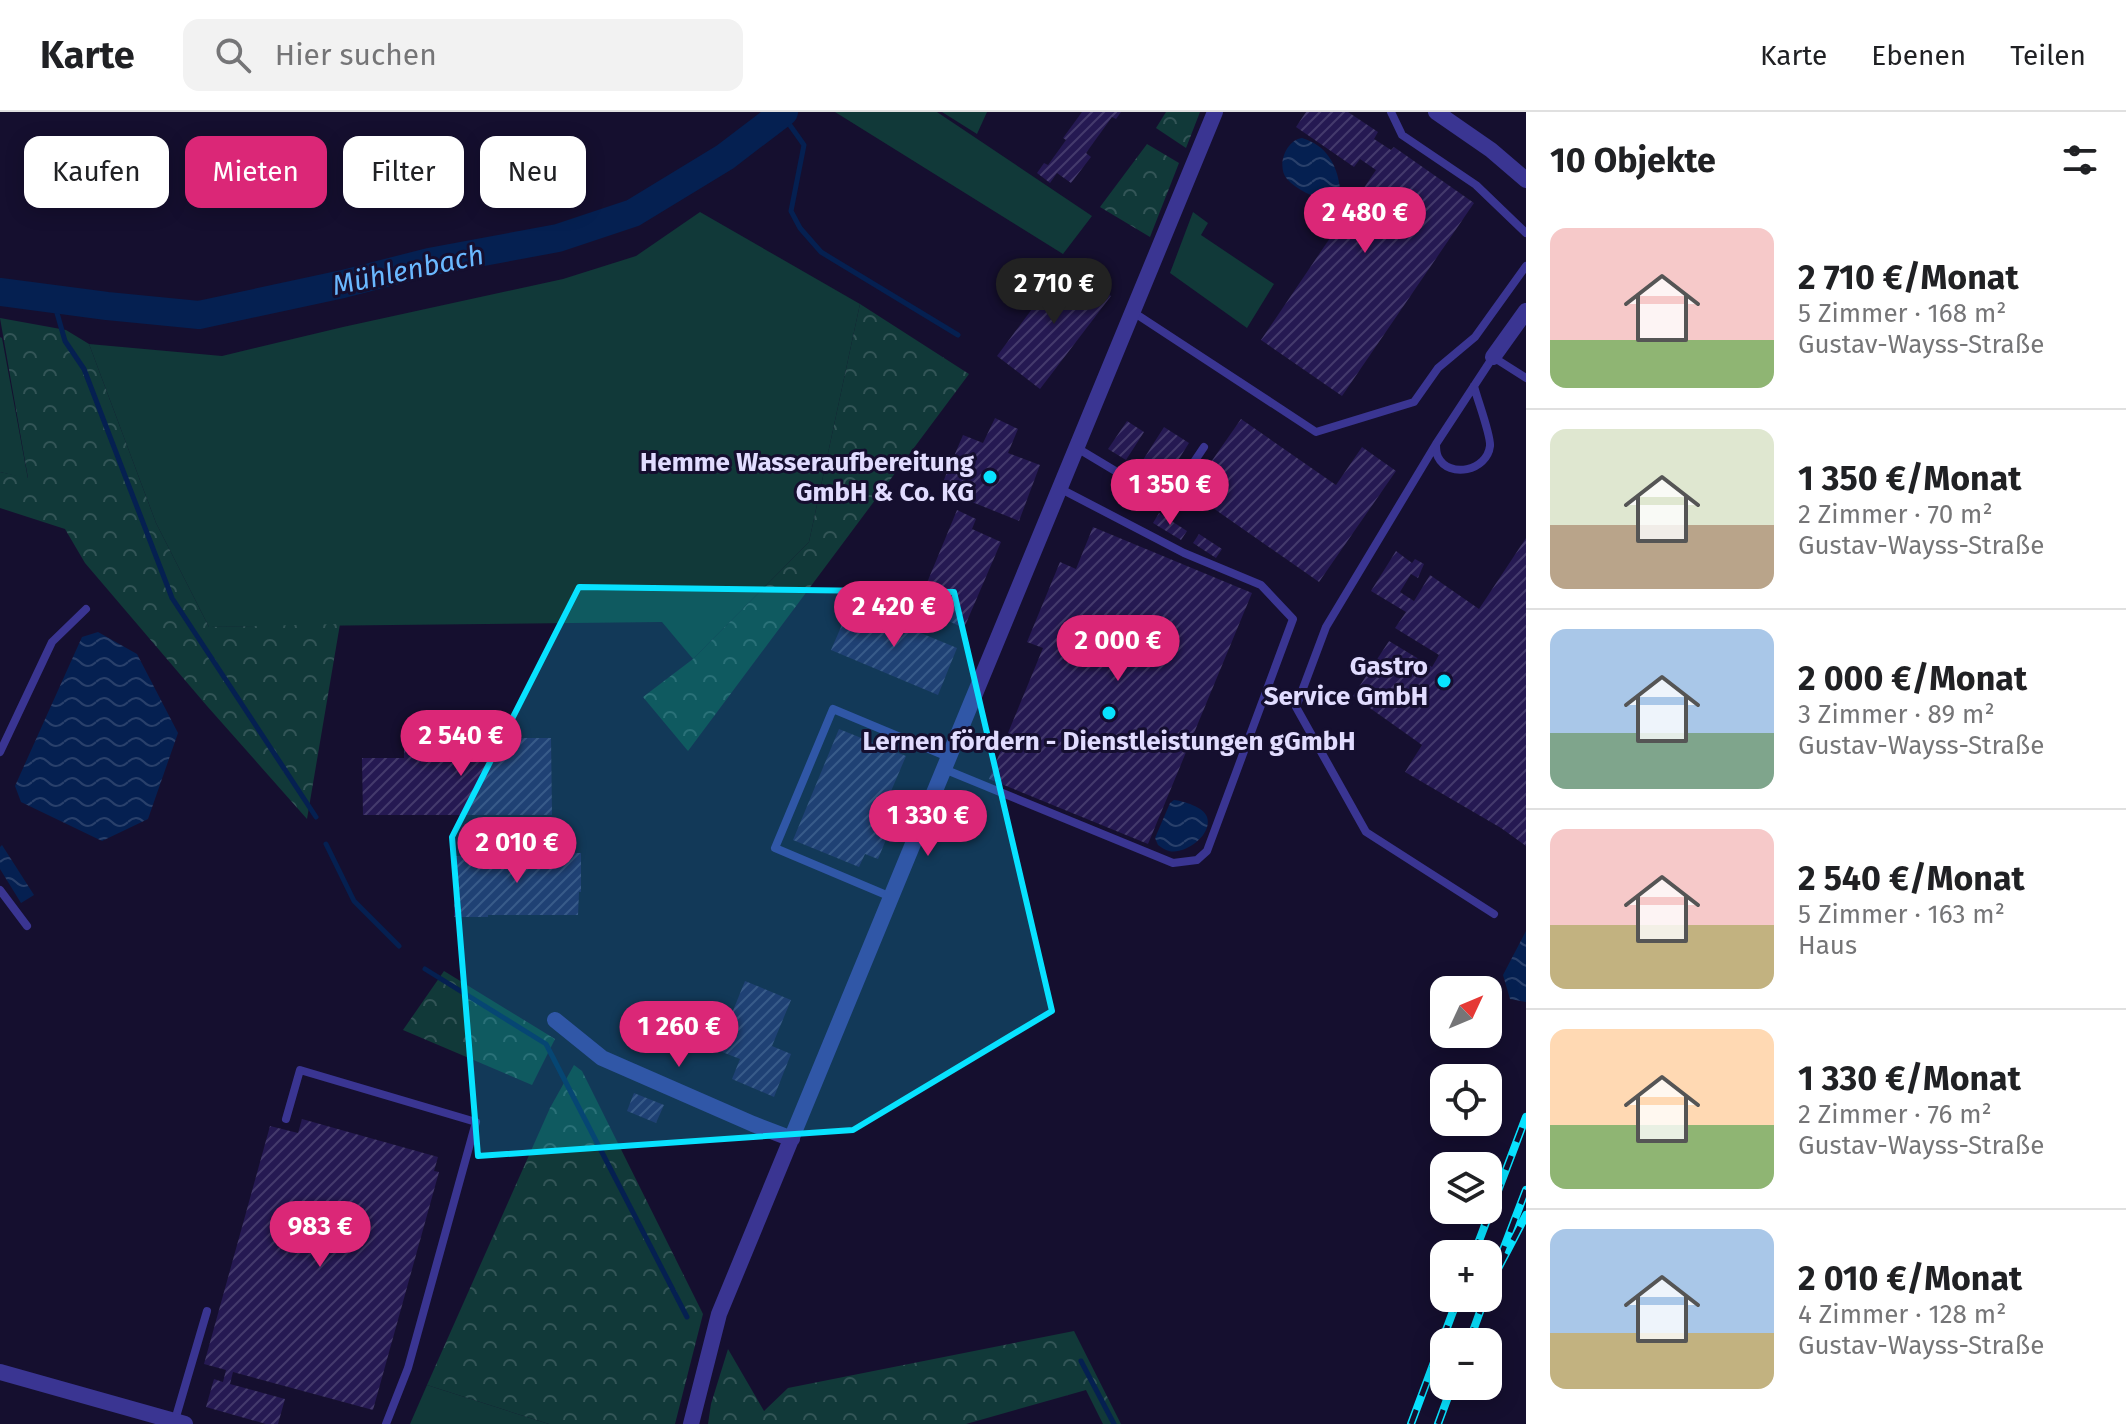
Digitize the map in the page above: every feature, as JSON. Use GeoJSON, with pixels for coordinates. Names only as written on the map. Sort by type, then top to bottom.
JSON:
{"type":"FeatureCollection","features":[{"type":"Feature","properties":{"kind":"street"},"geometry":{"type":"LineString","coordinates":[[691,1424],[719,1314],[1215,112]]}},
{"type":"Feature","properties":{"kind":"street"},"geometry":{"type":"LineString","coordinates":[[1436,112],[1491,150],[1526,180]]}},
{"type":"Feature","properties":{"kind":"street"},"geometry":{"type":"LineString","coordinates":[[1493,357],[1526,311]]}},
{"type":"Feature","properties":{"kind":"street"},"geometry":{"type":"LineString","coordinates":[[555,1020],[602,1058],[792,1139]]}},
{"type":"Feature","properties":{"kind":"street"},"geometry":{"type":"LineString","coordinates":[[0,1372],[180,1423]]}},
{"type":"Feature","properties":{"kind":"lane"},"geometry":{"type":"LineString","coordinates":[[1391,112],[1402,135],[1476,185],[1526,233]]}},
{"type":"Feature","properties":{"kind":"lane"},"geometry":{"type":"LineString","coordinates":[[1133,312],[1316,432],[1414,402],[1438,368],[1475,337],[1525,268]]}},
{"type":"Feature","properties":{"kind":"lane"},"geometry":{"type":"LineString","coordinates":[[1494,914],[1366,832],[1296,707],[1326,627],[1436,444],[1493,357],[1526,378]]}},
{"type":"Feature","properties":{"kind":"lane"},"geometry":{"type":"LineString","coordinates":[[1436,444],[1438,457],[1457,471],[1475,468],[1486,457],[1490,445],[1474,386]]}},
{"type":"Feature","properties":{"kind":"lane"},"geometry":{"type":"LineString","coordinates":[[1077,448],[1162,499],[1171,496],[1204,447]]}},
{"type":"Feature","properties":{"kind":"lane"},"geometry":{"type":"LineString","coordinates":[[891,897],[775,848],[833,709],[946,763],[1173,863],[1197,860],[1207,851],[1293,619],[1261,585],[1184,553],[1061,489]]}},
{"type":"Feature","properties":{"kind":"lane"},"geometry":{"type":"LineString","coordinates":[[0,752],[52,642],[86,609]]}},
{"type":"Feature","properties":{"kind":"lane"},"geometry":{"type":"LineString","coordinates":[[0,890],[27,926]]}},
{"type":"Feature","properties":{"kind":"lane"},"geometry":{"type":"LineString","coordinates":[[286,1119],[300,1070],[476,1122],[408,1368],[386,1424]]}},
{"type":"Feature","properties":{"kind":"lane"},"geometry":{"type":"LineString","coordinates":[[180,1423],[207,1311]]}},
{"type":"Feature","properties":{"kind":"highlighted area"},"geometry":{"type":"Polygon","coordinates":[[[579,587],[954,592],[1052,1011],[853,1130],[478,1156],[452,837],[579,587]]]}},
{"type":"Feature","properties":{"kind":"green space"},"geometry":{"type":"Polygon","coordinates":[[[835,112],[937,112],[1092,216],[1063,254],[835,112]]]}},
{"type":"Feature","properties":{"kind":"green space"},"geometry":{"type":"Polygon","coordinates":[[[942,112],[987,112],[977,134],[942,112]]]}},
{"type":"Feature","properties":{"kind":"green space"},"geometry":{"type":"Polygon","coordinates":[[[1166,112],[1200,112],[1186,148],[1156,128],[1166,112]]]}},
{"type":"Feature","properties":{"kind":"green space"},"geometry":{"type":"Polygon","coordinates":[[[1147,144],[1179,163],[1150,237],[1100,207],[1147,144]]]}},
{"type":"Feature","properties":{"kind":"green space"},"geometry":{"type":"Polygon","coordinates":[[[700,212],[860,304],[809,542],[693,659],[662,622],[209,627],[156,523],[89,344],[222,356],[563,279],[636,256],[700,212]]]}},
{"type":"Feature","properties":{"kind":"green space"},"geometry":{"type":"Polygon","coordinates":[[[1193,212],[1208,223],[1201,235],[1274,284],[1247,328],[1170,273],[1193,212]]]}},
{"type":"Feature","properties":{"kind":"green space"},"geometry":{"type":"Polygon","coordinates":[[[860,304],[969,374],[688,751],[643,697],[693,659],[809,542],[860,304]]]}},
{"type":"Feature","properties":{"kind":"green space"},"geometry":{"type":"Polygon","coordinates":[[[0,318],[66,330],[89,344],[156,523],[209,627],[340,624],[307,819],[85,563],[65,529],[0,508],[0,472],[28,478],[0,318]]]}},
{"type":"Feature","properties":{"kind":"green space"},"geometry":{"type":"Polygon","coordinates":[[[2,338],[28,479],[0,472],[2,338]]]}},
{"type":"Feature","properties":{"kind":"green space"},"geometry":{"type":"Polygon","coordinates":[[[444,971],[555,1039],[532,1085],[403,1030],[444,971]]]}},
{"type":"Feature","properties":{"kind":"green space"},"geometry":{"type":"Polygon","coordinates":[[[574,1065],[582,1071],[703,1314],[675,1424],[549,1424],[427,1385],[550,1108],[574,1065]]]}},
{"type":"Feature","properties":{"kind":"green space"},"geometry":{"type":"Polygon","coordinates":[[[1074,1331],[1121,1424],[1103,1424],[1086,1390],[966,1424],[708,1424],[728,1349],[764,1411],[788,1388],[1074,1331]]]}},
{"type":"Feature","properties":{"kind":"green space"},"geometry":{"type":"Polygon","coordinates":[[[427,1385],[549,1424],[410,1424],[427,1385]]]}},
{"type":"Feature","properties":{"kind":"water"},"geometry":{"type":"Polygon","coordinates":[[[1302,138],[1318,145],[1336,171],[1340,188],[1337,194],[1326,200],[1300,190],[1284,174],[1282,167],[1287,148],[1302,138]]]}},
{"type":"Feature","properties":{"kind":"water"},"geometry":{"type":"Polygon","coordinates":[[[98,632],[137,654],[178,733],[148,819],[102,841],[21,802],[15,786],[82,637],[98,632]]]}},
{"type":"Feature","properties":{"kind":"water"},"geometry":{"type":"Polygon","coordinates":[[[1174,800],[1198,807],[1205,813],[1208,824],[1202,837],[1190,847],[1169,851],[1158,845],[1155,838],[1174,800]]]}},
{"type":"Feature","properties":{"kind":"water"},"geometry":{"type":"Polygon","coordinates":[[[2,845],[34,895],[21,903],[0,869],[2,845]]]}},
{"type":"Feature","properties":{"kind":"water"},"geometry":{"type":"Polygon","coordinates":[[[1526,931],[1526,1002],[1510,999],[1503,975],[1526,931]]]}},
{"type":"Feature","properties":{"kind":"building"},"geometry":{"type":"Polygon","coordinates":[[[1082,112],[1121,112],[1116,119],[1112,117],[1086,153],[1091,157],[1071,183],[1057,173],[1050,183],[1037,173],[1044,163],[1048,165],[1082,112]]]}},
{"type":"Feature","properties":{"kind":"building"},"geometry":{"type":"Polygon","coordinates":[[[1306,112],[1348,112],[1378,132],[1374,139],[1391,150],[1394,147],[1474,203],[1342,396],[1261,340],[1376,170],[1360,159],[1354,167],[1296,127],[1306,112]]]}},
{"type":"Feature","properties":{"kind":"building"},"geometry":{"type":"Polygon","coordinates":[[[1067,262],[1111,296],[1040,389],[997,356],[1067,262]]]}},
{"type":"Feature","properties":{"kind":"building","name":"Hemme Wasseraufbereitung GmbH & Co. KG"},"geometry":{"type":"Polygon","coordinates":[[[995,418],[1018,429],[1008,453],[1040,465],[1019,521],[940,489],[963,435],[983,443],[995,418]]]}},
{"type":"Feature","properties":{"kind":"building"},"geometry":{"type":"Polygon","coordinates":[[[1241,419],[1336,485],[1362,447],[1396,471],[1319,582],[1190,492],[1241,419]]]}},
{"type":"Feature","properties":{"kind":"building"},"geometry":{"type":"Polygon","coordinates":[[[1127,421],[1144,432],[1126,460],[1108,449],[1127,421]]]}},
{"type":"Feature","properties":{"kind":"building"},"geometry":{"type":"Polygon","coordinates":[[[1164,427],[1189,443],[1168,476],[1143,460],[1164,427]]]}},
{"type":"Feature","properties":{"kind":"building"},"geometry":{"type":"Polygon","coordinates":[[[957,510],[976,519],[972,529],[1001,542],[964,628],[917,607],[957,510]]]}},
{"type":"Feature","properties":{"kind":"building"},"geometry":{"type":"Polygon","coordinates":[[[1159,513],[1187,531],[1181,540],[1153,523],[1159,513]]]}},
{"type":"Feature","properties":{"kind":"building","name":"Lernen fördern - Dienstleistungen gGmbH"},"geometry":{"type":"Polygon","coordinates":[[[1093,527],[1252,593],[1148,844],[989,779],[1043,648],[1027,642],[1060,562],[1076,569],[1093,527]]]}},
{"type":"Feature","properties":{"kind":"building"},"geometry":{"type":"Polygon","coordinates":[[[1199,534],[1222,549],[1216,558],[1193,543],[1199,534]]]}},
{"type":"Feature","properties":{"kind":"building","name":"Gastro Service GmbH"},"geometry":{"type":"Polygon","coordinates":[[[1526,538],[1526,846],[1405,772],[1422,745],[1353,696],[1389,641],[1432,667],[1439,655],[1395,628],[1406,612],[1371,591],[1396,551],[1412,563],[1415,559],[1424,564],[1418,578],[1411,574],[1400,592],[1414,601],[1430,575],[1479,609],[1526,538]]]}},
{"type":"Feature","properties":{"kind":"building"},"geometry":{"type":"Polygon","coordinates":[[[851,604],[957,648],[938,695],[831,650],[851,604]]]}},
{"type":"Feature","properties":{"kind":"building"},"geometry":{"type":"Polygon","coordinates":[[[839,729],[906,756],[886,803],[899,808],[878,859],[865,854],[859,867],[793,840],[839,729]]]}},
{"type":"Feature","properties":{"kind":"building"},"geometry":{"type":"Polygon","coordinates":[[[404,738],[551,738],[552,815],[363,815],[362,758],[404,758],[404,738]]]}},
{"type":"Feature","properties":{"kind":"building"},"geometry":{"type":"Polygon","coordinates":[[[487,853],[581,853],[578,915],[454,917],[454,856],[487,856],[487,853]]]}},
{"type":"Feature","properties":{"kind":"building"},"geometry":{"type":"Polygon","coordinates":[[[745,981],[791,1000],[772,1046],[791,1054],[774,1097],[732,1079],[740,1059],[717,1050],[745,981]]]}},
{"type":"Feature","properties":{"kind":"building"},"geometry":{"type":"Polygon","coordinates":[[[634,1093],[664,1105],[656,1123],[627,1111],[634,1093]]]}},
{"type":"Feature","properties":{"kind":"building"},"geometry":{"type":"Polygon","coordinates":[[[302,1119],[438,1157],[434,1171],[439,1172],[373,1410],[233,1372],[230,1384],[285,1399],[278,1424],[266,1424],[206,1407],[214,1379],[223,1382],[226,1370],[204,1364],[270,1126],[298,1133],[302,1119]]]}},
{"type":"Feature","properties":{"kind":"waterway","name":"Mühlenbach"},"geometry":{"type":"LineString","coordinates":[[0,292],[199,315],[429,262],[558,238],[633,213],[725,157],[784,112]]}},
{"type":"Feature","properties":{"kind":"waterway"},"geometry":{"type":"LineString","coordinates":[[782,114],[804,145],[791,211],[800,228],[821,252],[958,335]]}},
{"type":"Feature","properties":{"kind":"waterway"},"geometry":{"type":"LineString","coordinates":[[53,299],[65,341],[84,369],[172,598],[316,817]]}},
{"type":"Feature","properties":{"kind":"waterway"},"geometry":{"type":"LineString","coordinates":[[326,844],[354,901],[399,946]]}},
{"type":"Feature","properties":{"kind":"waterway"},"geometry":{"type":"LineString","coordinates":[[425,969],[546,1044],[687,1317]]}},
{"type":"Feature","properties":{"kind":"waterway"},"geometry":{"type":"LineString","coordinates":[[1081,1361],[1114,1424]]}},
{"type":"Feature","properties":{"kind":"railway"},"geometry":{"type":"LineString","coordinates":[[1479,1240],[1526,1117]]}},
{"type":"Feature","properties":{"kind":"railway"},"geometry":{"type":"LineString","coordinates":[[1526,1190],[1490,1284],[1526,1215]]}},
{"type":"Feature","properties":{"kind":"railway"},"geometry":{"type":"LineString","coordinates":[[1411,1424],[1453,1312]]}},
{"type":"Feature","properties":{"kind":"railway"},"geometry":{"type":"LineString","coordinates":[[1474,1328],[1480,1312]]}},
{"type":"Feature","properties":{"kind":"railway"},"geometry":{"type":"LineString","coordinates":[[1438,1424],[1447,1400]]}},
{"type":"Feature","properties":{"kind":"place","name":"Hemme Wasseraufbereitung GmbH & Co. KG"},"geometry":{"type":"Point","coordinates":[990,477]}},
{"type":"Feature","properties":{"kind":"place","name":"Gastro Service GmbH"},"geometry":{"type":"Point","coordinates":[1444,681]}},
{"type":"Feature","properties":{"kind":"place","name":"Lernen fördern - Dienstleistungen gGmbH"},"geometry":{"type":"Point","coordinates":[1109,713]}}]}
